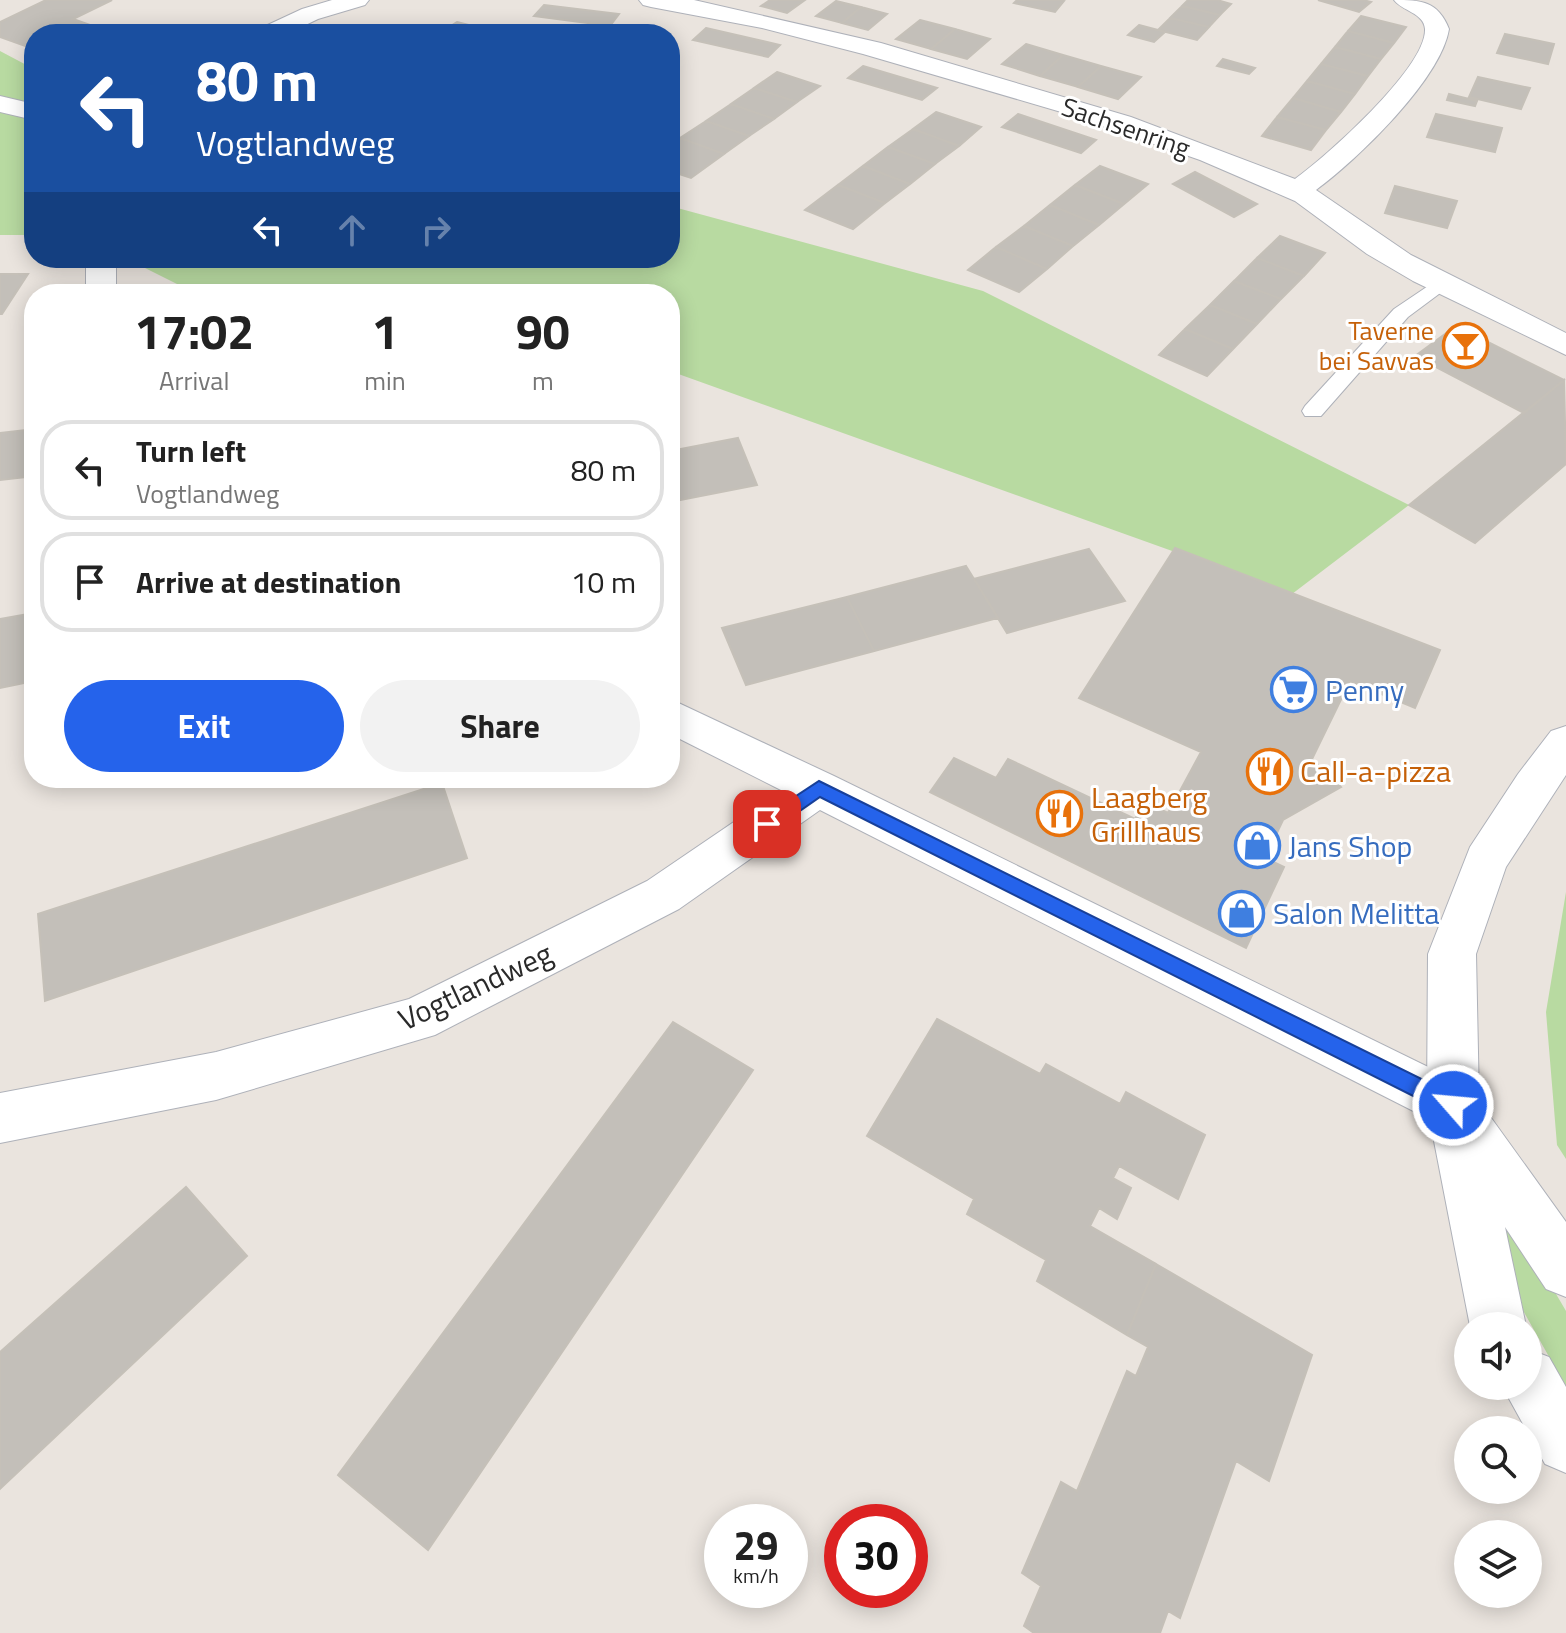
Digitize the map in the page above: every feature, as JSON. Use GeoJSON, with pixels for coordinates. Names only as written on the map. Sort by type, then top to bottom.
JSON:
{"type":"FeatureCollection","features":[{"type":"Feature","properties":{"kind":"street"},"geometry":{"type":"LineString","coordinates":[[289,24],[310,14],[357,0]]}},
{"type":"Feature","properties":{"kind":"street","name":"Sachsenring"},"geometry":{"type":"LineString","coordinates":[[651,0],[773,23],[1009,87],[1141,130],[1296,191],[1377,248],[1440,284],[1566,345]]}},
{"type":"Feature","properties":{"kind":"street"},"geometry":{"type":"LineString","coordinates":[[1296,191],[1340,158],[1392,103],[1436,43],[1437,30],[1432,18],[1422,8],[1406,0]]}},
{"type":"Feature","properties":{"kind":"street"},"geometry":{"type":"LineString","coordinates":[[0,104],[24,110]]}},
{"type":"Feature","properties":{"kind":"street"},"geometry":{"type":"LineString","coordinates":[[680,720],[1453,1105],[1566,1269]]}},
{"type":"Feature","properties":{"kind":"street"},"geometry":{"type":"LineString","coordinates":[[1495,1312],[1453,1105],[1452,954],[1486,861],[1533,786],[1566,743]]}},
{"type":"Feature","properties":{"kind":"street","name":"Vogtlandweg"},"geometry":{"type":"LineString","coordinates":[[0,1118],[216,1076],[418,1019],[663,895],[819,788]]}},
{"type":"Feature","properties":{"kind":"street"},"geometry":{"type":"LineString","coordinates":[[1541,1400],[1566,1443]]}},
{"type":"Feature","properties":{"kind":"lane"},"geometry":{"type":"LineString","coordinates":[[1313,411],[1401,313],[1440,284]]}},
{"type":"Feature","properties":{"kind":"green space"},"geometry":{"type":"Polygon","coordinates":[[[0,51],[24,64],[24,235],[0,235],[0,51]]]}},
{"type":"Feature","properties":{"kind":"green space"},"geometry":{"type":"Polygon","coordinates":[[[680,209],[983,291],[1409,505],[1292,594],[680,375],[680,284],[177,284],[145,268],[680,268],[680,209]]]}},
{"type":"Feature","properties":{"kind":"green space"},"geometry":{"type":"Polygon","coordinates":[[[1566,892],[1566,1159],[1557,1145],[1546,1012],[1566,892]]]}},
{"type":"Feature","properties":{"kind":"green space"},"geometry":{"type":"Polygon","coordinates":[[[1494,1188],[1566,1311],[1566,1387],[1542,1344],[1542,1312],[1524,1312],[1497,1264],[1494,1188]]]}},
{"type":"Feature","properties":{"kind":"building"},"geometry":{"type":"Polygon","coordinates":[[[46,0],[112,0],[73,19],[87,24],[24,24],[24,45],[0,37],[0,22],[46,0]]]}},
{"type":"Feature","properties":{"kind":"building"},"geometry":{"type":"Polygon","coordinates":[[[770,0],[805,0],[787,13],[761,6],[770,0]]]}},
{"type":"Feature","properties":{"kind":"building"},"geometry":{"type":"Polygon","coordinates":[[[1017,0],[1064,1],[1055,12],[1014,3],[1017,0]]]}},
{"type":"Feature","properties":{"kind":"building"},"geometry":{"type":"Polygon","coordinates":[[[1188,0],[1217,0],[1231,4],[1220,15],[1182,6],[1188,0]]]}},
{"type":"Feature","properties":{"kind":"building"},"geometry":{"type":"Polygon","coordinates":[[[1318,0],[1363,0],[1371,2],[1359,12],[1318,0]]]}},
{"type":"Feature","properties":{"kind":"building"},"geometry":{"type":"Polygon","coordinates":[[[836,1],[861,7],[842,23],[816,16],[836,1]]]}},
{"type":"Feature","properties":{"kind":"building"},"geometry":{"type":"Polygon","coordinates":[[[544,5],[619,14],[612,24],[534,16],[544,5]]]}},
{"type":"Feature","properties":{"kind":"building"},"geometry":{"type":"Polygon","coordinates":[[[1182,6],[1220,15],[1209,27],[1170,18],[1182,6]]]}},
{"type":"Feature","properties":{"kind":"building"},"geometry":{"type":"Polygon","coordinates":[[[861,7],[887,14],[868,30],[842,23],[861,7]]]}},
{"type":"Feature","properties":{"kind":"building"},"geometry":{"type":"Polygon","coordinates":[[[1361,16],[1406,27],[1394,43],[1348,31],[1361,16]]]}},
{"type":"Feature","properties":{"kind":"building"},"geometry":{"type":"Polygon","coordinates":[[[1170,18],[1209,27],[1197,40],[1158,30],[1170,18]]]}},
{"type":"Feature","properties":{"kind":"building"},"geometry":{"type":"Polygon","coordinates":[[[920,20],[955,29],[931,49],[896,39],[920,20]]]}},
{"type":"Feature","properties":{"kind":"building"},"geometry":{"type":"Polygon","coordinates":[[[1139,25],[1165,32],[1154,42],[1128,35],[1139,25]]]}},
{"type":"Feature","properties":{"kind":"building"},"geometry":{"type":"Polygon","coordinates":[[[706,28],[780,45],[768,57],[693,40],[706,28]]]}},
{"type":"Feature","properties":{"kind":"building"},"geometry":{"type":"Polygon","coordinates":[[[955,29],[990,39],[967,59],[931,49],[955,29]]]}},
{"type":"Feature","properties":{"kind":"building"},"geometry":{"type":"Polygon","coordinates":[[[1348,31],[1394,43],[1381,59],[1335,47],[1348,31]]]}},
{"type":"Feature","properties":{"kind":"building"},"geometry":{"type":"Polygon","coordinates":[[[1505,34],[1554,44],[1548,64],[1497,53],[1505,34]]]}},
{"type":"Feature","properties":{"kind":"building"},"geometry":{"type":"Polygon","coordinates":[[[1026,44],[1063,55],[1040,76],[1002,64],[1026,44]]]}},
{"type":"Feature","properties":{"kind":"building"},"geometry":{"type":"Polygon","coordinates":[[[1335,47],[1381,59],[1368,76],[1321,64],[1335,47]]]}},
{"type":"Feature","properties":{"kind":"building"},"geometry":{"type":"Polygon","coordinates":[[[1063,55],[1101,66],[1078,87],[1040,76],[1063,55]]]}},
{"type":"Feature","properties":{"kind":"building"},"geometry":{"type":"Polygon","coordinates":[[[1223,59],[1255,68],[1249,74],[1217,66],[1223,59]]]}},
{"type":"Feature","properties":{"kind":"building"},"geometry":{"type":"Polygon","coordinates":[[[1321,64],[1368,76],[1355,94],[1307,81],[1321,64]]]}},
{"type":"Feature","properties":{"kind":"building"},"geometry":{"type":"Polygon","coordinates":[[[863,66],[937,88],[922,100],[848,78],[863,66]]]}},
{"type":"Feature","properties":{"kind":"building"},"geometry":{"type":"Polygon","coordinates":[[[1101,66],[1141,77],[1118,99],[1078,87],[1101,66]]]}},
{"type":"Feature","properties":{"kind":"building"},"geometry":{"type":"Polygon","coordinates":[[[777,72],[820,86],[797,102],[754,88],[777,72]]]}},
{"type":"Feature","properties":{"kind":"building"},"geometry":{"type":"Polygon","coordinates":[[[1478,77],[1530,88],[1521,109],[1469,97],[1478,77]]]}},
{"type":"Feature","properties":{"kind":"building"},"geometry":{"type":"Polygon","coordinates":[[[1307,81],[1355,94],[1341,112],[1293,98],[1307,81]]]}},
{"type":"Feature","properties":{"kind":"building"},"geometry":{"type":"Polygon","coordinates":[[[754,88],[797,102],[774,119],[731,104],[754,88]]]}},
{"type":"Feature","properties":{"kind":"building"},"geometry":{"type":"Polygon","coordinates":[[[1449,94],[1477,101],[1475,106],[1447,100],[1449,94]]]}},
{"type":"Feature","properties":{"kind":"building"},"geometry":{"type":"Polygon","coordinates":[[[1293,98],[1341,112],[1326,130],[1277,117],[1293,98]]]}},
{"type":"Feature","properties":{"kind":"building"},"geometry":{"type":"Polygon","coordinates":[[[731,104],[774,119],[749,136],[706,121],[731,104]]]}},
{"type":"Feature","properties":{"kind":"building"},"geometry":{"type":"Polygon","coordinates":[[[936,112],[981,127],[959,146],[913,129],[936,112]]]}},
{"type":"Feature","properties":{"kind":"building"},"geometry":{"type":"Polygon","coordinates":[[[1018,114],[1096,140],[1081,153],[1002,127],[1018,114]]]}},
{"type":"Feature","properties":{"kind":"building"},"geometry":{"type":"Polygon","coordinates":[[[1436,114],[1502,128],[1495,152],[1427,137],[1436,114]]]}},
{"type":"Feature","properties":{"kind":"building"},"geometry":{"type":"Polygon","coordinates":[[[1277,117],[1326,130],[1311,150],[1262,136],[1277,117]]]}},
{"type":"Feature","properties":{"kind":"building"},"geometry":{"type":"Polygon","coordinates":[[[706,121],[749,136],[724,154],[680,138],[706,121]]]}},
{"type":"Feature","properties":{"kind":"building"},"geometry":{"type":"Polygon","coordinates":[[[913,129],[959,146],[935,164],[888,147],[913,129]]]}},
{"type":"Feature","properties":{"kind":"building"},"geometry":{"type":"Polygon","coordinates":[[[680,138],[724,154],[691,178],[680,174],[680,138]]]}},
{"type":"Feature","properties":{"kind":"building"},"geometry":{"type":"Polygon","coordinates":[[[888,147],[935,164],[910,184],[863,166],[888,147]]]}},
{"type":"Feature","properties":{"kind":"building"},"geometry":{"type":"Polygon","coordinates":[[[863,166],[910,184],[885,203],[838,185],[863,166]]]}},
{"type":"Feature","properties":{"kind":"building"},"geometry":{"type":"Polygon","coordinates":[[[1100,166],[1148,184],[1124,204],[1075,185],[1100,166]]]}},
{"type":"Feature","properties":{"kind":"building"},"geometry":{"type":"Polygon","coordinates":[[[1195,172],[1257,204],[1234,217],[1173,184],[1195,172]]]}},
{"type":"Feature","properties":{"kind":"building"},"geometry":{"type":"Polygon","coordinates":[[[838,185],[885,203],[853,229],[805,210],[838,185]]]}},
{"type":"Feature","properties":{"kind":"building"},"geometry":{"type":"Polygon","coordinates":[[[1075,185],[1124,204],[1099,225],[1050,205],[1075,185]]]}},
{"type":"Feature","properties":{"kind":"building"},"geometry":{"type":"Polygon","coordinates":[[[1395,186],[1457,201],[1447,228],[1385,213],[1395,186]]]}},
{"type":"Feature","properties":{"kind":"building"},"geometry":{"type":"Polygon","coordinates":[[[1050,205],[1099,225],[1073,246],[1024,226],[1050,205]]]}},
{"type":"Feature","properties":{"kind":"building"},"geometry":{"type":"Polygon","coordinates":[[[1024,226],[1073,246],[1047,269],[996,247],[1024,226]]]}},
{"type":"Feature","properties":{"kind":"building"},"geometry":{"type":"Polygon","coordinates":[[[1280,236],[1325,253],[1304,276],[1257,258],[1280,236]]]}},
{"type":"Feature","properties":{"kind":"building"},"geometry":{"type":"Polygon","coordinates":[[[996,247],[1047,269],[1019,292],[968,270],[996,247]]]}},
{"type":"Feature","properties":{"kind":"building"},"geometry":{"type":"Polygon","coordinates":[[[1257,258],[1304,276],[1281,299],[1234,281],[1257,258]]]}},
{"type":"Feature","properties":{"kind":"building"},"geometry":{"type":"Polygon","coordinates":[[[0,274],[28,274],[2,314],[0,314],[0,274]]]}},
{"type":"Feature","properties":{"kind":"building"},"geometry":{"type":"Polygon","coordinates":[[[1234,281],[1281,299],[1257,324],[1210,305],[1234,281]]]}},
{"type":"Feature","properties":{"kind":"building"},"geometry":{"type":"Polygon","coordinates":[[[1210,305],[1257,324],[1233,349],[1185,329],[1210,305]]]}},
{"type":"Feature","properties":{"kind":"building"},"geometry":{"type":"Polygon","coordinates":[[[1456,326],[1564,380],[1524,413],[1415,356],[1456,326]]]}},
{"type":"Feature","properties":{"kind":"building"},"geometry":{"type":"Polygon","coordinates":[[[1185,329],[1233,349],[1207,376],[1159,355],[1185,329]]]}},
{"type":"Feature","properties":{"kind":"building"},"geometry":{"type":"Polygon","coordinates":[[[1564,380],[1566,464],[1475,543],[1409,505],[1564,380]]]}},
{"type":"Feature","properties":{"kind":"building"},"geometry":{"type":"Polygon","coordinates":[[[24,430],[24,477],[0,480],[0,433],[24,430]]]}},
{"type":"Feature","properties":{"kind":"building"},"geometry":{"type":"Polygon","coordinates":[[[738,438],[757,485],[680,500],[680,449],[738,438]]]}},
{"type":"Feature","properties":{"kind":"building"},"geometry":{"type":"Polygon","coordinates":[[[1175,548],[1440,650],[1415,708],[1350,681],[1312,759],[1341,787],[1283,820],[1265,858],[1284,867],[1246,948],[930,792],[954,758],[996,778],[1008,759],[1135,819],[1145,802],[1168,813],[1201,752],[1079,698],[1175,548]]]}},
{"type":"Feature","properties":{"kind":"building"},"geometry":{"type":"Polygon","coordinates":[[[1089,549],[1125,601],[1007,633],[974,579],[1089,549]]]}},
{"type":"Feature","properties":{"kind":"building"},"geometry":{"type":"Polygon","coordinates":[[[966,566],[998,618],[874,651],[847,597],[966,566]]]}},
{"type":"Feature","properties":{"kind":"building"},"geometry":{"type":"Polygon","coordinates":[[[847,597],[874,651],[746,685],[722,628],[847,597]]]}},
{"type":"Feature","properties":{"kind":"building"},"geometry":{"type":"Polygon","coordinates":[[[24,615],[24,683],[0,688],[0,619],[24,615]]]}},
{"type":"Feature","properties":{"kind":"building"},"geometry":{"type":"Polygon","coordinates":[[[427,788],[444,788],[467,858],[45,1001],[38,914],[427,788]]]}},
{"type":"Feature","properties":{"kind":"building"},"geometry":{"type":"Polygon","coordinates":[[[937,1019],[1040,1074],[1046,1064],[1120,1104],[1126,1092],[1205,1135],[1178,1199],[1119,1166],[1113,1178],[1131,1188],[1117,1219],[1099,1208],[1090,1226],[1156,1264],[1127,1335],[1037,1281],[1046,1260],[967,1214],[974,1199],[867,1136],[937,1019]]]}},
{"type":"Feature","properties":{"kind":"building"},"geometry":{"type":"Polygon","coordinates":[[[673,1022],[753,1070],[428,1550],[338,1475],[673,1022]]]}},
{"type":"Feature","properties":{"kind":"building"},"geometry":{"type":"Polygon","coordinates":[[[186,1187],[247,1256],[0,1489],[0,1352],[186,1187]]]}},
{"type":"Feature","properties":{"kind":"building"},"geometry":{"type":"Polygon","coordinates":[[[1156,1264],[1312,1355],[1269,1481],[1236,1461],[1180,1618],[1168,1611],[1160,1633],[1034,1633],[1024,1626],[1041,1586],[1022,1573],[1061,1482],[1077,1491],[1127,1371],[1136,1376],[1148,1347],[1127,1335],[1156,1264]]]}},
{"type":"Feature","properties":{"kind":"place","name":"Taverne bei Savvas"},"geometry":{"type":"Point","coordinates":[1465,345]}},
{"type":"Feature","properties":{"kind":"place","name":"Penny"},"geometry":{"type":"Point","coordinates":[1294,690]}},
{"type":"Feature","properties":{"kind":"place","name":"Call-a-pizza"},"geometry":{"type":"Point","coordinates":[1269,771]}},
{"type":"Feature","properties":{"kind":"place","name":"Laagberg Grillhaus"},"geometry":{"type":"Point","coordinates":[1060,814]}},
{"type":"Feature","properties":{"kind":"place","name":"Jans Shop"},"geometry":{"type":"Point","coordinates":[1257,846]}},
{"type":"Feature","properties":{"kind":"place","name":"Salon Melitta"},"geometry":{"type":"Point","coordinates":[1242,913]}},
{"type":"Feature","properties":{"kind":"route"},"geometry":{"type":"LineString","coordinates":[[767,824],[819,788],[1453,1105]]}}]}
